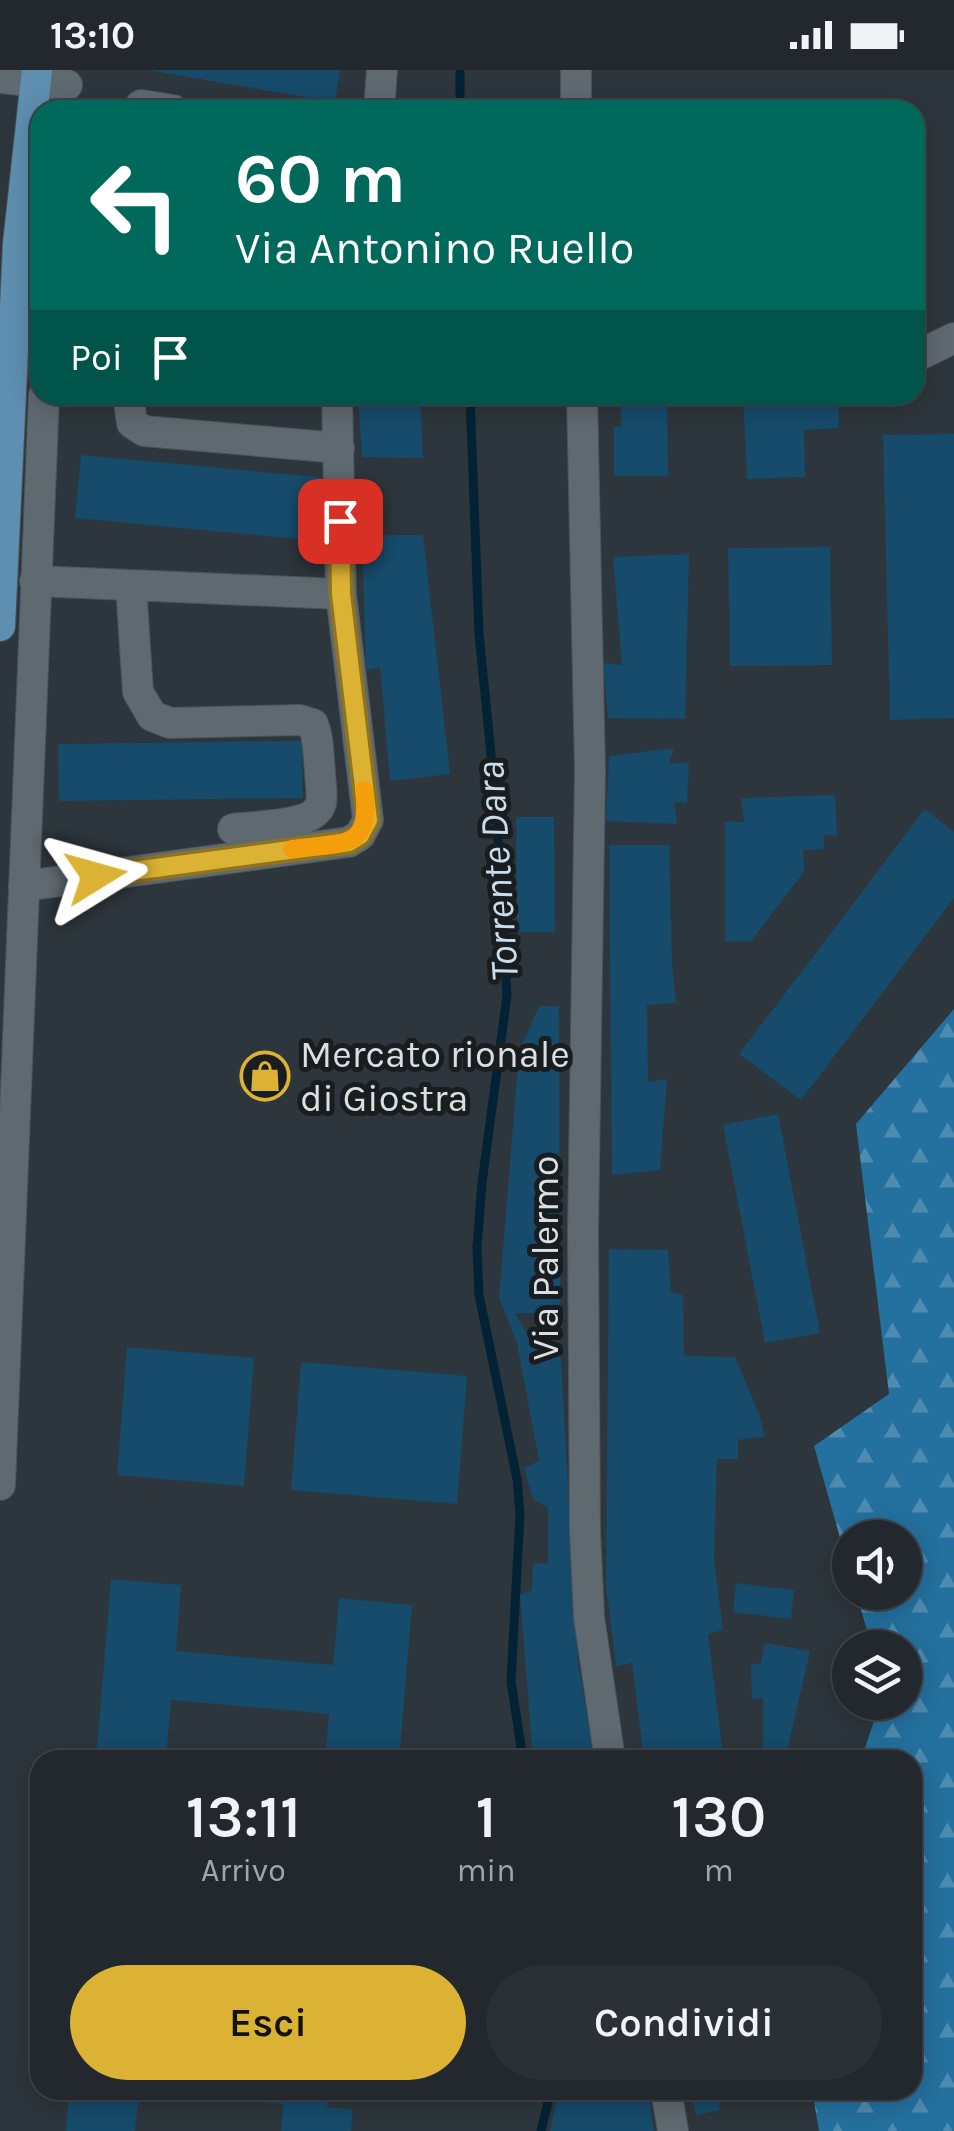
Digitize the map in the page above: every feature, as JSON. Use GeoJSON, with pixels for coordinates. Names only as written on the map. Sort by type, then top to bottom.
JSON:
{"type":"FeatureCollection","features":[{"type":"Feature","properties":{"kind":"main road"},"geometry":{"type":"LineString","coordinates":[[0,626],[18,244],[30,132]]}},
{"type":"Feature","properties":{"kind":"street"},"geometry":{"type":"LineString","coordinates":[[380,100],[382,70]]}},
{"type":"Feature","properties":{"kind":"street"},"geometry":{"type":"LineString","coordinates":[[576,70],[576,100]]}},
{"type":"Feature","properties":{"kind":"street"},"geometry":{"type":"LineString","coordinates":[[0,78],[36,76],[67,88]]}},
{"type":"Feature","properties":{"kind":"street"},"geometry":{"type":"LineString","coordinates":[[925,352],[954,338]]}},
{"type":"Feature","properties":{"kind":"street"},"geometry":{"type":"LineString","coordinates":[[0,1485],[5,1262],[44,405]]}},
{"type":"Feature","properties":{"kind":"street"},"geometry":{"type":"LineString","coordinates":[[129,405],[132,423],[144,431],[340,448]]}},
{"type":"Feature","properties":{"kind":"street"},"geometry":{"type":"LineString","coordinates":[[24,886],[349,842],[360,835],[368,820],[341,594],[338,405]]}},
{"type":"Feature","properties":{"kind":"street","name":"Via Palermo"},"geometry":{"type":"LineString","coordinates":[[582,405],[590,771],[585,1531],[589,1617],[609,1750]]}},
{"type":"Feature","properties":{"kind":"street"},"geometry":{"type":"LineString","coordinates":[[35,581],[341,594]]}},
{"type":"Feature","properties":{"kind":"street"},"geometry":{"type":"LineString","coordinates":[[132,586],[138,692],[152,716],[170,723],[300,720],[313,724],[317,733],[321,789],[320,804],[314,814],[303,820],[234,829]]}},
{"type":"Feature","properties":{"kind":"street"},"geometry":{"type":"LineString","coordinates":[[668,2100],[673,2131]]}},
{"type":"Feature","properties":{"kind":"green space"},"geometry":{"type":"Polygon","coordinates":[[[954,1009],[954,2131],[819,2131],[814,2100],[922,2100],[922,1750],[864,1750],[874,1720],[922,1720],[922,1630],[867,1630],[861,1610],[922,1610],[922,1520],[835,1520],[814,1446],[889,1394],[856,1124],[954,1009]]]}},
{"type":"Feature","properties":{"kind":"building"},"geometry":{"type":"Polygon","coordinates":[[[148,70],[340,70],[335,100],[148,70]]]}},
{"type":"Feature","properties":{"kind":"building"},"geometry":{"type":"Polygon","coordinates":[[[359,405],[420,405],[423,458],[362,457],[359,405]]]}},
{"type":"Feature","properties":{"kind":"building"},"geometry":{"type":"Polygon","coordinates":[[[621,405],[667,405],[668,476],[614,476],[614,427],[621,427],[621,405]]]}},
{"type":"Feature","properties":{"kind":"building"},"geometry":{"type":"Polygon","coordinates":[[[743,405],[838,405],[839,428],[804,430],[805,477],[747,479],[743,405]]]}},
{"type":"Feature","properties":{"kind":"building"},"geometry":{"type":"Polygon","coordinates":[[[954,434],[954,718],[890,720],[883,435],[954,434]]]}},
{"type":"Feature","properties":{"kind":"building"},"geometry":{"type":"Polygon","coordinates":[[[81,455],[327,478],[321,541],[75,518],[81,455]]]}},
{"type":"Feature","properties":{"kind":"building"},"geometry":{"type":"Polygon","coordinates":[[[362,535],[423,535],[450,774],[390,781],[380,667],[366,670],[362,535]]]}},
{"type":"Feature","properties":{"kind":"building"},"geometry":{"type":"Polygon","coordinates":[[[830,547],[832,665],[730,666],[728,548],[830,547]]]}},
{"type":"Feature","properties":{"kind":"building"},"geometry":{"type":"Polygon","coordinates":[[[689,554],[685,719],[608,718],[603,663],[622,665],[613,557],[689,554]]]}},
{"type":"Feature","properties":{"kind":"building"},"geometry":{"type":"Polygon","coordinates":[[[302,741],[303,798],[59,801],[58,744],[302,741]]]}},
{"type":"Feature","properties":{"kind":"building"},"geometry":{"type":"Polygon","coordinates":[[[674,748],[669,764],[689,762],[687,803],[674,802],[677,824],[606,821],[609,756],[674,748]]]}},
{"type":"Feature","properties":{"kind":"building"},"geometry":{"type":"Polygon","coordinates":[[[835,795],[837,836],[824,835],[824,849],[803,850],[804,872],[751,941],[725,942],[725,821],[744,822],[741,798],[835,795]]]}},
{"type":"Feature","properties":{"kind":"building"},"geometry":{"type":"Polygon","coordinates":[[[925,809],[954,832],[954,898],[801,1100],[739,1054],[925,809]]]}},
{"type":"Feature","properties":{"kind":"building"},"geometry":{"type":"Polygon","coordinates":[[[516,817],[554,817],[555,932],[517,932],[516,817]]]}},
{"type":"Feature","properties":{"kind":"building"},"geometry":{"type":"Polygon","coordinates":[[[609,845],[669,845],[676,1003],[647,1005],[648,1082],[667,1079],[660,1170],[612,1175],[609,845]]]}},
{"type":"Feature","properties":{"kind":"building"},"geometry":{"type":"Polygon","coordinates":[[[539,1006],[559,1006],[560,1314],[515,1313],[532,1342],[560,1343],[578,1663],[593,1750],[532,1750],[520,1595],[532,1590],[533,1563],[548,1564],[548,1508],[533,1499],[524,1468],[539,1461],[517,1343],[499,1298],[519,1052],[539,1006]]]}},
{"type":"Feature","properties":{"kind":"building"},"geometry":{"type":"Polygon","coordinates":[[[778,1114],[820,1333],[765,1343],[723,1125],[778,1114]]]}},
{"type":"Feature","properties":{"kind":"building"},"geometry":{"type":"Polygon","coordinates":[[[609,1249],[668,1250],[671,1292],[683,1295],[684,1356],[735,1357],[765,1437],[738,1440],[738,1459],[717,1459],[714,1559],[723,1630],[708,1634],[722,1750],[643,1750],[632,1663],[616,1666],[606,1586],[609,1249]]]}},
{"type":"Feature","properties":{"kind":"building"},"geometry":{"type":"Polygon","coordinates":[[[127,1347],[254,1358],[244,1486],[117,1475],[127,1347]]]}},
{"type":"Feature","properties":{"kind":"building"},"geometry":{"type":"Polygon","coordinates":[[[301,1362],[467,1376],[457,1504],[291,1490],[301,1362]]]}},
{"type":"Feature","properties":{"kind":"building"},"geometry":{"type":"Polygon","coordinates":[[[111,1579],[181,1585],[176,1651],[333,1665],[339,1598],[412,1605],[400,1750],[326,1750],[329,1714],[171,1700],[167,1750],[97,1750],[111,1579]]]}},
{"type":"Feature","properties":{"kind":"building"},"geometry":{"type":"Polygon","coordinates":[[[736,1583],[794,1590],[791,1619],[733,1612],[736,1583]]]}},
{"type":"Feature","properties":{"kind":"building"},"geometry":{"type":"Polygon","coordinates":[[[765,1643],[810,1651],[787,1750],[763,1750],[763,1698],[752,1699],[751,1665],[761,1663],[765,1643]]]}},
{"type":"Feature","properties":{"kind":"building"},"geometry":{"type":"Polygon","coordinates":[[[68,2100],[138,2100],[135,2131],[66,2131],[68,2100]]]}},
{"type":"Feature","properties":{"kind":"building"},"geometry":{"type":"Polygon","coordinates":[[[236,2100],[327,2100],[327,2107],[353,2110],[351,2131],[281,2131],[283,2104],[236,2100]]]}},
{"type":"Feature","properties":{"kind":"building"},"geometry":{"type":"Polygon","coordinates":[[[557,2100],[649,2100],[654,2131],[550,2131],[557,2100]]]}},
{"type":"Feature","properties":{"kind":"building"},"geometry":{"type":"Polygon","coordinates":[[[693,2100],[718,2100],[720,2110],[696,2115],[693,2100]]]}},
{"type":"Feature","properties":{"kind":"waterway","name":"Torrente Dara"},"geometry":{"type":"LineString","coordinates":[[460,70],[460,100]]}},
{"type":"Feature","properties":{"kind":"waterway","name":"Torrente Dara"},"geometry":{"type":"LineString","coordinates":[[470,405],[479,634],[496,804],[507,995],[477,1247],[479,1295],[517,1479],[520,1514],[511,1681],[521,1750]]}},
{"type":"Feature","properties":{"kind":"waterway","name":"Torrente Dara"},"geometry":{"type":"LineString","coordinates":[[541,2131],[549,2100]]}},
{"type":"Feature","properties":{"kind":"slow traffic"},"geometry":{"type":"LineString","coordinates":[[292,849],[349,842],[360,835],[368,820],[364,790]]}},
{"type":"Feature","properties":{"kind":"place","name":"Mercato rionale di Giostra"},"geometry":{"type":"Point","coordinates":[265,1076]}},
{"type":"Feature","properties":{"kind":"route"},"geometry":{"type":"LineString","coordinates":[[96,876],[349,842],[360,835],[368,820],[341,594],[340,521]]}}]}
